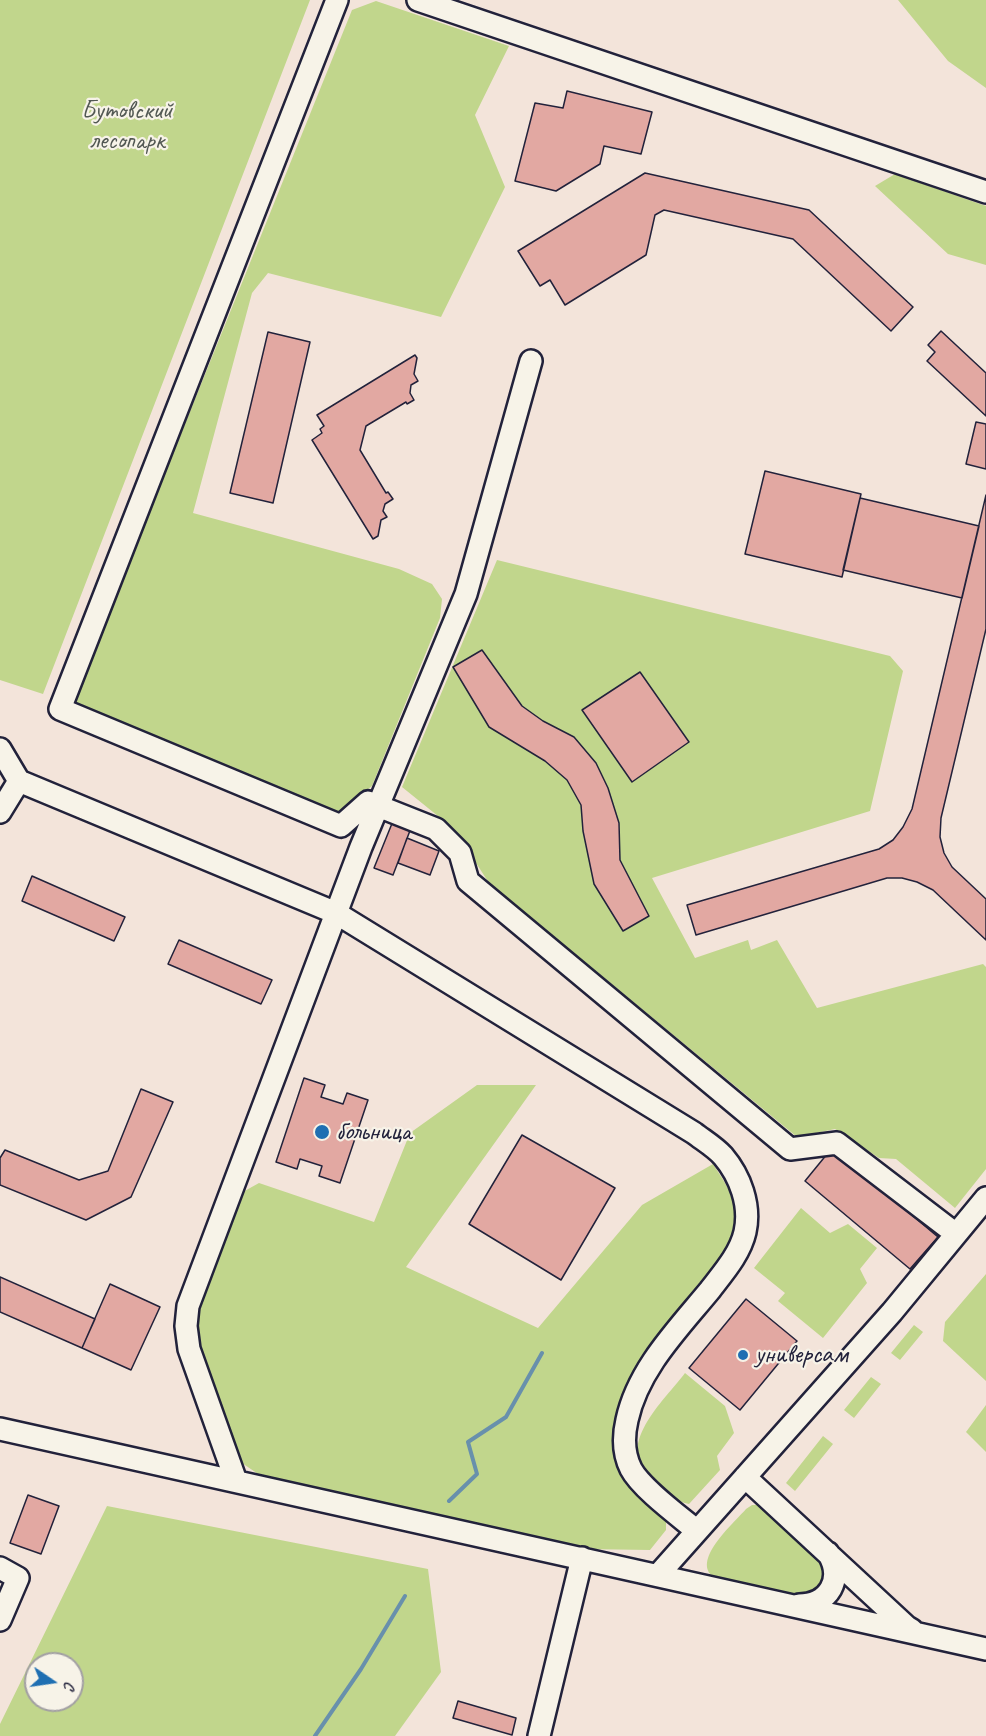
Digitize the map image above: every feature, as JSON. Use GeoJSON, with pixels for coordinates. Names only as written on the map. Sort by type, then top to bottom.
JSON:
{"type":"FeatureCollection","features":[{"type":"Feature","properties":{"kind":"street"},"geometry":{"type":"LineString","coordinates":[[338,0],[60,709],[341,826],[368,802],[436,829],[460,854],[468,881],[790,1149],[837,1143],[956,1234]]}},
{"type":"Feature","properties":{"kind":"street"},"geometry":{"type":"LineString","coordinates":[[418,0],[986,192]]}},
{"type":"Feature","properties":{"kind":"street"},"geometry":{"type":"LineString","coordinates":[[236,1480],[189,1349],[186,1326],[188,1306],[336,913],[466,594],[531,361]]}},
{"type":"Feature","properties":{"kind":"street"},"geometry":{"type":"LineString","coordinates":[[0,749],[10,784],[0,812]]}},
{"type":"Feature","properties":{"kind":"street"},"geometry":{"type":"LineString","coordinates":[[10,784],[336,913],[694,1133],[722,1155],[739,1180],[746,1206],[745,1232],[736,1254],[721,1276],[662,1349],[642,1380],[630,1406],[624,1432],[624,1453],[632,1471],[645,1486],[697,1531]]}},
{"type":"Feature","properties":{"kind":"street"},"geometry":{"type":"LineString","coordinates":[[658,1575],[892,1312],[986,1198]]}},
{"type":"Feature","properties":{"kind":"street"},"geometry":{"type":"LineString","coordinates":[[4,1437],[236,1480],[986,1649]]}},
{"type":"Feature","properties":{"kind":"street"},"geometry":{"type":"LineString","coordinates":[[745,1477],[906,1627],[921,1635]]}},
{"type":"Feature","properties":{"kind":"street"},"geometry":{"type":"LineString","coordinates":[[795,1605],[810,1605],[820,1601],[829,1592],[835,1571],[828,1553]]}},
{"type":"Feature","properties":{"kind":"street"},"geometry":{"type":"LineString","coordinates":[[539,1736],[582,1558]]}},
{"type":"Feature","properties":{"kind":"street"},"geometry":{"type":"LineString","coordinates":[[0,1568],[18,1578],[0,1620]]}},
{"type":"Feature","properties":{"kind":"green space","name":"Бутовский лесопарк"},"geometry":{"type":"Polygon","coordinates":[[[0,0],[310,0],[43,694],[0,680],[0,0]]]}},
{"type":"Feature","properties":{"kind":"green space"},"geometry":{"type":"Polygon","coordinates":[[[898,0],[986,0],[986,88],[948,61],[898,0]]]}},
{"type":"Feature","properties":{"kind":"green space"},"geometry":{"type":"Polygon","coordinates":[[[376,1],[509,46],[475,115],[505,187],[441,317],[268,273],[252,293],[193,513],[399,569],[432,584],[442,599],[440,618],[372,786],[338,814],[72,704],[352,10],[376,1]]]}},
{"type":"Feature","properties":{"kind":"green space"},"geometry":{"type":"Polygon","coordinates":[[[895,174],[986,206],[986,265],[948,254],[875,186],[895,174]]]}},
{"type":"Feature","properties":{"kind":"green space"},"geometry":{"type":"Polygon","coordinates":[[[497,560],[890,656],[903,671],[870,811],[652,878],[695,958],[748,940],[751,950],[777,940],[817,1008],[983,964],[986,967],[986,1169],[955,1208],[896,1159],[879,1158],[835,1129],[797,1137],[489,883],[454,829],[402,787],[497,560]]]}},
{"type":"Feature","properties":{"kind":"green space"},"geometry":{"type":"Polygon","coordinates":[[[477,1085],[536,1085],[406,1267],[538,1328],[642,1205],[713,1164],[731,1196],[736,1217],[727,1251],[706,1282],[642,1358],[630,1380],[617,1416],[613,1445],[617,1468],[624,1480],[635,1491],[666,1517],[666,1530],[650,1550],[581,1549],[264,1478],[239,1461],[196,1347],[199,1306],[241,1193],[259,1183],[374,1222],[410,1133],[477,1085]]]}},
{"type":"Feature","properties":{"kind":"green space"},"geometry":{"type":"Polygon","coordinates":[[[801,1208],[830,1233],[848,1224],[877,1248],[860,1269],[867,1283],[823,1338],[778,1301],[785,1293],[754,1268],[801,1208]]]}},
{"type":"Feature","properties":{"kind":"green space"},"geometry":{"type":"Polygon","coordinates":[[[986,1274],[986,1381],[943,1341],[945,1322],[986,1274]]]}},
{"type":"Feature","properties":{"kind":"green space"},"geometry":{"type":"Polygon","coordinates":[[[914,1325],[923,1332],[900,1360],[891,1353],[914,1325]]]}},
{"type":"Feature","properties":{"kind":"green space"},"geometry":{"type":"Polygon","coordinates":[[[685,1373],[725,1406],[734,1433],[717,1456],[720,1470],[689,1504],[667,1492],[643,1469],[638,1452],[639,1440],[651,1416],[685,1373]]]}},
{"type":"Feature","properties":{"kind":"green space"},"geometry":{"type":"Polygon","coordinates":[[[871,1377],[881,1384],[854,1418],[844,1410],[871,1377]]]}},
{"type":"Feature","properties":{"kind":"green space"},"geometry":{"type":"Polygon","coordinates":[[[986,1405],[986,1452],[966,1432],[986,1405]]]}},
{"type":"Feature","properties":{"kind":"green space"},"geometry":{"type":"Polygon","coordinates":[[[823,1436],[833,1444],[795,1491],[786,1483],[823,1436]]]}},
{"type":"Feature","properties":{"kind":"green space"},"geometry":{"type":"Polygon","coordinates":[[[752,1505],[760,1505],[822,1558],[827,1568],[823,1586],[807,1598],[715,1578],[708,1571],[707,1562],[716,1543],[752,1505]]]}},
{"type":"Feature","properties":{"kind":"green space"},"geometry":{"type":"Polygon","coordinates":[[[107,1506],[428,1569],[441,1672],[395,1736],[0,1736],[0,1724],[24,1675],[24,1712],[84,1712],[84,1652],[35,1652],[107,1506]]]}},
{"type":"Feature","properties":{"kind":"building"},"geometry":{"type":"Polygon","coordinates":[[[567,91],[652,112],[641,154],[604,146],[600,164],[556,191],[515,181],[535,103],[563,108],[567,91]]]}},
{"type":"Feature","properties":{"kind":"building"},"geometry":{"type":"Polygon","coordinates":[[[645,173],[809,210],[913,307],[891,331],[793,239],[664,210],[655,215],[646,255],[565,305],[550,280],[540,286],[518,251],[645,173]]]}},
{"type":"Feature","properties":{"kind":"building"},"geometry":{"type":"Polygon","coordinates":[[[941,331],[986,373],[986,416],[927,361],[935,352],[928,345],[941,331]]]}},
{"type":"Feature","properties":{"kind":"building"},"geometry":{"type":"Polygon","coordinates":[[[268,332],[310,342],[273,503],[230,493],[268,332]]]}},
{"type":"Feature","properties":{"kind":"building"},"geometry":{"type":"Polygon","coordinates":[[[415,355],[417,358],[414,374],[418,381],[411,385],[410,393],[414,400],[407,404],[406,402],[366,426],[360,450],[386,493],[388,492],[393,499],[385,504],[383,511],[387,517],[381,520],[378,536],[373,539],[312,440],[322,433],[320,429],[324,426],[317,415],[415,355]]]}},
{"type":"Feature","properties":{"kind":"building"},"geometry":{"type":"Polygon","coordinates":[[[976,422],[986,424],[986,469],[966,464],[976,422]]]}},
{"type":"Feature","properties":{"kind":"building"},"geometry":{"type":"Polygon","coordinates":[[[765,471],[861,494],[842,577],[745,554],[765,471]]]}},
{"type":"Feature","properties":{"kind":"building"},"geometry":{"type":"Polygon","coordinates":[[[986,495],[986,629],[941,818],[940,837],[944,853],[952,867],[986,899],[986,940],[933,890],[902,878],[887,878],[696,935],[687,905],[879,849],[893,840],[903,827],[912,809],[986,495]]]}},
{"type":"Feature","properties":{"kind":"building"},"geometry":{"type":"Polygon","coordinates":[[[860,498],[979,526],[962,598],[843,570],[860,498]]]}},
{"type":"Feature","properties":{"kind":"building"},"geometry":{"type":"Polygon","coordinates":[[[482,650],[522,706],[543,721],[574,737],[596,763],[608,788],[619,823],[620,860],[649,916],[623,931],[594,884],[583,831],[581,805],[567,780],[545,761],[489,727],[453,667],[482,650]]]}},
{"type":"Feature","properties":{"kind":"building"},"geometry":{"type":"Polygon","coordinates":[[[640,672],[689,742],[632,782],[582,710],[640,672]]]}},
{"type":"Feature","properties":{"kind":"building"},"geometry":{"type":"Polygon","coordinates":[[[393,821],[411,828],[393,875],[374,868],[393,821]]]}},
{"type":"Feature","properties":{"kind":"building"},"geometry":{"type":"Polygon","coordinates":[[[407,838],[439,851],[430,875],[398,863],[407,838]]]}},
{"type":"Feature","properties":{"kind":"building"},"geometry":{"type":"Polygon","coordinates":[[[32,876],[125,917],[114,941],[22,901],[32,876]]]}},
{"type":"Feature","properties":{"kind":"building"},"geometry":{"type":"Polygon","coordinates":[[[179,940],[272,980],[261,1004],[168,964],[179,940]]]}},
{"type":"Feature","properties":{"kind":"building","name":"больница"},"geometry":{"type":"Polygon","coordinates":[[[304,1078],[325,1085],[321,1097],[343,1104],[347,1093],[368,1100],[340,1183],[319,1176],[322,1166],[300,1159],[297,1169],[276,1162],[304,1078]]]}},
{"type":"Feature","properties":{"kind":"building"},"geometry":{"type":"Polygon","coordinates":[[[141,1089],[173,1102],[131,1197],[86,1220],[0,1185],[0,1158],[5,1150],[79,1180],[108,1171],[141,1089]]]}},
{"type":"Feature","properties":{"kind":"building"},"geometry":{"type":"Polygon","coordinates":[[[522,1135],[615,1188],[561,1280],[469,1224],[522,1135]]]}},
{"type":"Feature","properties":{"kind":"building"},"geometry":{"type":"Polygon","coordinates":[[[832,1148],[938,1237],[910,1269],[805,1181],[832,1148]]]}},
{"type":"Feature","properties":{"kind":"building"},"geometry":{"type":"Polygon","coordinates":[[[0,1277],[95,1319],[82,1348],[0,1312],[0,1277]]]}},
{"type":"Feature","properties":{"kind":"building"},"geometry":{"type":"Polygon","coordinates":[[[110,1284],[160,1307],[131,1370],[82,1348],[110,1284]]]}},
{"type":"Feature","properties":{"kind":"building","name":"универсам"},"geometry":{"type":"Polygon","coordinates":[[[746,1299],[797,1341],[740,1410],[689,1368],[746,1299]]]}},
{"type":"Feature","properties":{"kind":"building"},"geometry":{"type":"Polygon","coordinates":[[[28,1495],[59,1506],[41,1554],[10,1543],[28,1495]]]}},
{"type":"Feature","properties":{"kind":"building"},"geometry":{"type":"Polygon","coordinates":[[[458,1701],[516,1718],[512,1735],[453,1718],[458,1701]]]}},
{"type":"Feature","properties":{"kind":"waterway"},"geometry":{"type":"LineString","coordinates":[[449,1501],[477,1474],[468,1442],[506,1417],[542,1353]]}},
{"type":"Feature","properties":{"kind":"waterway"},"geometry":{"type":"LineString","coordinates":[[315,1736],[361,1669],[405,1596]]}},
{"type":"Feature","properties":{"kind":"place","name":"больница"},"geometry":{"type":"Point","coordinates":[322,1132]}},
{"type":"Feature","properties":{"kind":"place","name":"универсам"},"geometry":{"type":"Point","coordinates":[743,1355]}}]}
